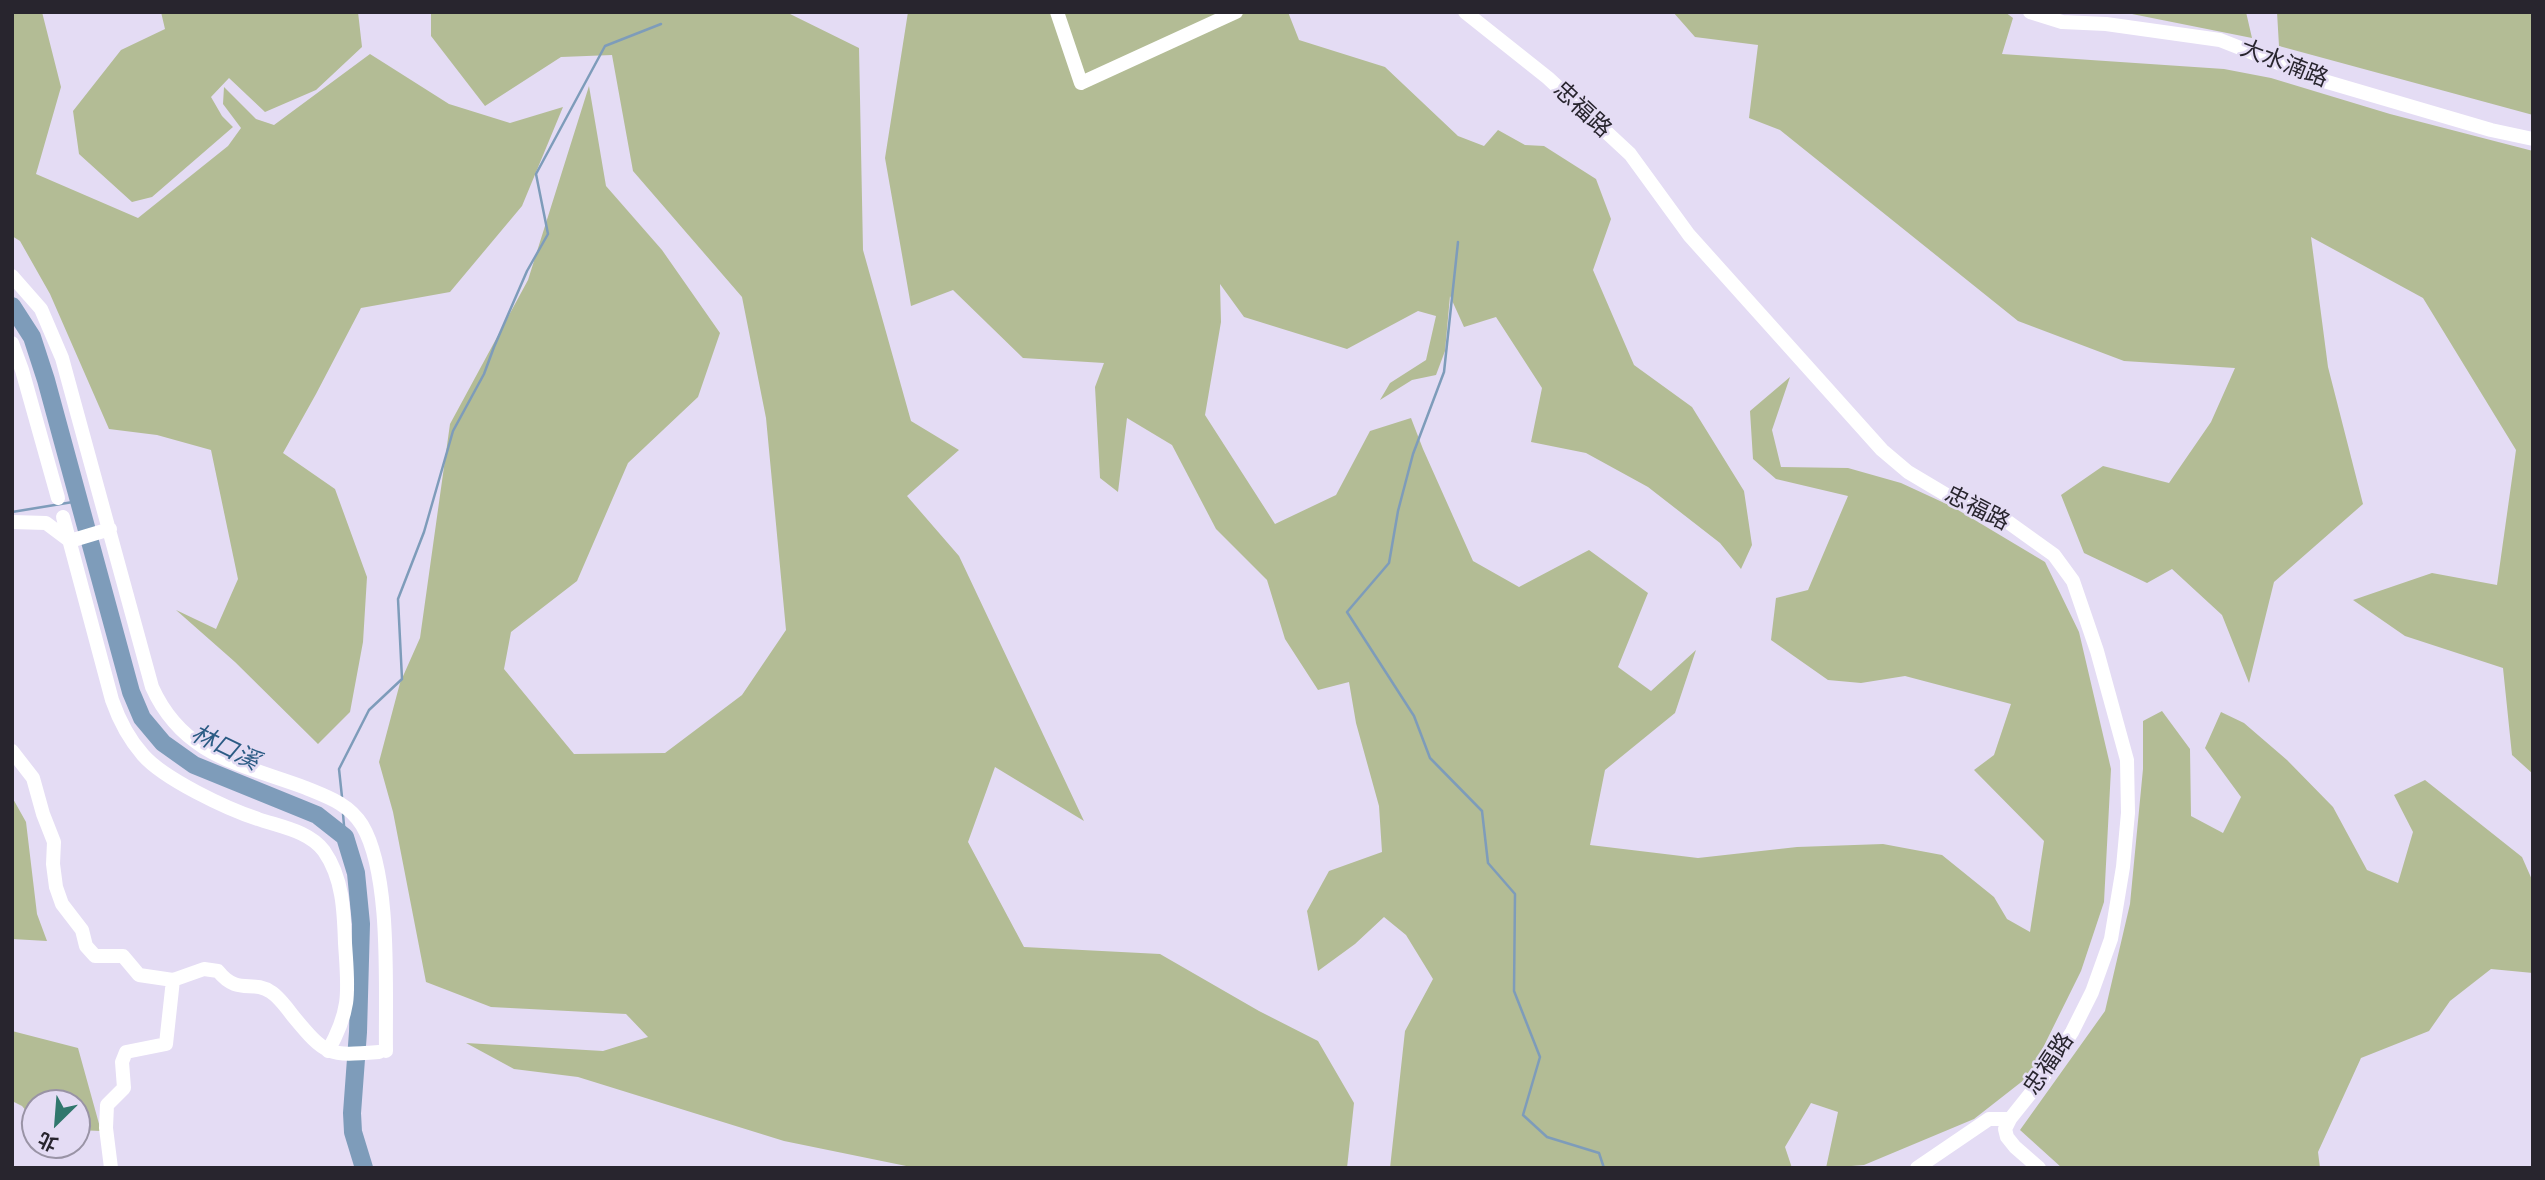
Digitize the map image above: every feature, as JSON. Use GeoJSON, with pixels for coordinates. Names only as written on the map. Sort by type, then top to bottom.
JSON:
{"type":"FeatureCollection","features":[{"type":"Feature","properties":{"kind":"street"},"geometry":{"type":"LineString","coordinates":[[1057,12],[1081,83],[1236,12]]}},
{"type":"Feature","properties":{"kind":"street","name":"忠福路"},"geometry":{"type":"LineString","coordinates":[[1465,12],[1548,78],[1630,154],[1689,235],[1882,450],[1908,472],[1955,500],[2008,522],[2054,555],[2073,581],[2097,650],[2127,760],[2129,788],[2123,867],[2111,939],[2092,992],[2073,1032],[2005,1129],[2007,1137],[2015,1147],[2039,1168]]}},
{"type":"Feature","properties":{"kind":"street","name":"大水湳路"},"geometry":{"type":"LineString","coordinates":[[2030,12],[2062,22],[2106,24],[2220,40],[2324,80],[2491,130],[2533,139]]}},
{"type":"Feature","properties":{"kind":"street"},"geometry":{"type":"LineString","coordinates":[[12,276],[41,309],[53,333],[105,531],[152,687],[161,706],[191,741],[211,752],[332,798],[350,810],[363,826],[381,891],[384,943],[383,1051],[334,1053],[314,1041],[270,990],[229,983],[218,971],[212,969],[173,980],[139,975],[123,956],[95,956],[86,946],[82,930],[62,904],[56,887],[53,864],[54,842],[33,778],[12,751]]}},
{"type":"Feature","properties":{"kind":"street"},"geometry":{"type":"LineString","coordinates":[[12,343],[58,498]]}},
{"type":"Feature","properties":{"kind":"street"},"geometry":{"type":"LineString","coordinates":[[63,517],[74,540],[112,699],[120,722],[137,747],[163,771],[211,799],[305,835],[323,850],[335,871],[342,894],[348,995],[345,1017],[334,1053]]}},
{"type":"Feature","properties":{"kind":"street"},"geometry":{"type":"LineString","coordinates":[[12,522],[46,523],[74,540],[105,531]]}},
{"type":"Feature","properties":{"kind":"street"},"geometry":{"type":"LineString","coordinates":[[111,1165],[106,1128],[107,1105],[124,1088],[122,1062],[126,1052],[166,1044],[173,980]]}},
{"type":"Feature","properties":{"kind":"street"},"geometry":{"type":"LineString","coordinates":[[1917,1168],[1989,1119],[2010,1119]]}},
{"type":"Feature","properties":{"kind":"green space"},"geometry":{"type":"Polygon","coordinates":[[[12,12],[42,12],[61,87],[36,174],[138,218],[228,146],[241,128],[223,104],[224,87],[256,119],[274,125],[370,54],[449,104],[510,123],[563,107],[522,206],[450,292],[361,308],[283,453],[335,489],[367,577],[363,642],[350,712],[318,744],[235,662],[176,610],[216,629],[238,579],[211,450],[157,435],[109,429],[50,294],[20,241],[12,236],[12,12]]]}},
{"type":"Feature","properties":{"kind":"green space"},"geometry":{"type":"Polygon","coordinates":[[[161,12],[358,12],[362,47],[316,90],[265,112],[229,78],[211,97],[222,116],[233,127],[152,197],[132,202],[79,154],[73,111],[121,50],[165,29],[161,12]]]}},
{"type":"Feature","properties":{"kind":"green space"},"geometry":{"type":"Polygon","coordinates":[[[431,12],[786,12],[859,48],[863,250],[911,421],[959,450],[907,496],[959,556],[1084,821],[995,767],[968,842],[1024,947],[1160,954],[1259,1011],[1318,1041],[1354,1103],[1347,1168],[916,1168],[784,1141],[578,1077],[514,1069],[466,1043],[603,1051],[648,1037],[626,1014],[491,1007],[426,982],[393,812],[379,762],[400,683],[420,638],[450,424],[528,280],[589,86],[606,186],[662,250],[720,333],[698,397],[628,463],[577,581],[511,632],[504,669],[574,754],[665,753],[742,695],[786,630],[766,418],[742,297],[633,171],[612,55],[561,57],[485,106],[431,36],[431,12]]]}},
{"type":"Feature","properties":{"kind":"green space"},"geometry":{"type":"Polygon","coordinates":[[[908,12],[1288,12],[1299,40],[1385,67],[1458,136],[1484,146],[1498,130],[1525,145],[1544,146],[1596,179],[1611,219],[1593,270],[1634,365],[1692,407],[1744,491],[1752,545],[1741,569],[1720,543],[1648,487],[1586,453],[1531,442],[1542,388],[1496,317],[1464,327],[1450,296],[1445,351],[1436,375],[1412,380],[1380,400],[1390,383],[1426,360],[1436,316],[1418,311],[1347,349],[1244,317],[1220,284],[1221,322],[1205,415],[1275,524],[1336,495],[1370,431],[1411,418],[1473,561],[1519,587],[1589,550],[1648,593],[1618,667],[1651,691],[1696,650],[1675,713],[1605,770],[1590,845],[1698,858],[1797,847],[1883,844],[1942,855],[1994,897],[2007,919],[2030,932],[2044,841],[1974,770],[1994,755],[2011,704],[1905,676],[1861,683],[1828,680],[1771,640],[1776,598],[1808,590],[1848,496],[1776,479],[1753,459],[1750,411],[1790,377],[1772,430],[1781,467],[1848,468],[1901,483],[1953,507],[2045,562],[2079,632],[2111,769],[2104,902],[2081,971],[2029,1076],[1974,1119],[1864,1165],[1826,1168],[1838,1112],[1811,1103],[1785,1147],[1792,1168],[1390,1168],[1405,1031],[1433,979],[1406,935],[1384,917],[1355,944],[1318,971],[1307,911],[1329,871],[1382,852],[1379,806],[1356,723],[1349,682],[1318,690],[1285,639],[1267,580],[1216,529],[1172,445],[1127,418],[1118,492],[1100,478],[1095,387],[1104,363],[1023,358],[953,290],[911,306],[885,158],[908,12]]]}},
{"type":"Feature","properties":{"kind":"green space"},"geometry":{"type":"Polygon","coordinates":[[[1673,12],[2005,12],[2013,18],[2002,54],[2224,69],[2271,78],[2390,114],[2533,151],[2533,774],[2512,755],[2503,668],[2405,636],[2353,600],[2432,573],[2497,585],[2516,450],[2423,298],[2311,237],[2328,367],[2363,504],[2274,582],[2249,683],[2222,615],[2172,569],[2147,583],[2084,553],[2061,495],[2103,466],[2169,483],[2211,422],[2235,368],[2124,361],[2018,321],[1780,130],[1749,118],[1758,45],[1695,37],[1673,12]]]}},
{"type":"Feature","properties":{"kind":"green space"},"geometry":{"type":"Polygon","coordinates":[[[2122,12],[2246,12],[2252,38],[2122,12]]]}},
{"type":"Feature","properties":{"kind":"green space"},"geometry":{"type":"Polygon","coordinates":[[[2277,12],[2533,12],[2533,115],[2279,46],[2277,12]]]}},
{"type":"Feature","properties":{"kind":"green space"},"geometry":{"type":"Polygon","coordinates":[[[2162,711],[2190,749],[2191,816],[2223,833],[2241,797],[2205,748],[2221,712],[2244,723],[2287,760],[2333,807],[2367,870],[2398,883],[2413,832],[2394,795],[2425,780],[2522,857],[2533,882],[2533,973],[2491,969],[2450,1001],[2429,1031],[2361,1058],[2318,1152],[2320,1168],[2062,1168],[2020,1130],[2105,1011],[2130,904],[2143,769],[2143,721],[2162,711]]]}},
{"type":"Feature","properties":{"kind":"green space"},"geometry":{"type":"Polygon","coordinates":[[[12,797],[26,822],[37,914],[47,941],[12,939],[12,797]]]}},
{"type":"Feature","properties":{"kind":"green space"},"geometry":{"type":"Polygon","coordinates":[[[12,1031],[78,1048],[89,1089],[21,1089],[21,1106],[12,1101],[12,1031]]]}},
{"type":"Feature","properties":{"kind":"green space"},"geometry":{"type":"Polygon","coordinates":[[[91,1095],[101,1131],[91,1131],[91,1095]]]}},
{"type":"Feature","properties":{"kind":"waterway"},"geometry":{"type":"LineString","coordinates":[[342,797],[339,769],[369,710],[402,679],[398,599],[424,532],[453,431],[484,374],[527,271],[548,234],[536,174],[605,46],[661,24]]}},
{"type":"Feature","properties":{"kind":"waterway"},"geometry":{"type":"LineString","coordinates":[[1458,242],[1444,372],[1413,454],[1398,511],[1389,563],[1347,612],[1414,716],[1430,758],[1482,811],[1488,863],[1515,894],[1514,991],[1540,1057],[1523,1115],[1547,1137],[1599,1153],[1604,1168]]}},
{"type":"Feature","properties":{"kind":"waterway","name":"林口溪"},"geometry":{"type":"LineString","coordinates":[[12,306],[32,337],[46,380],[131,692],[142,718],[163,743],[194,765],[317,815],[345,837],[356,873],[361,924],[358,1032],[352,1113],[353,1132],[364,1168]]}},
{"type":"Feature","properties":{"kind":"waterway"},"geometry":{"type":"LineString","coordinates":[[12,512],[79,501]]}},
{"type":"Feature","properties":{"kind":"waterway"},"geometry":{"type":"LineString","coordinates":[[343,814],[345,837]]}}]}
